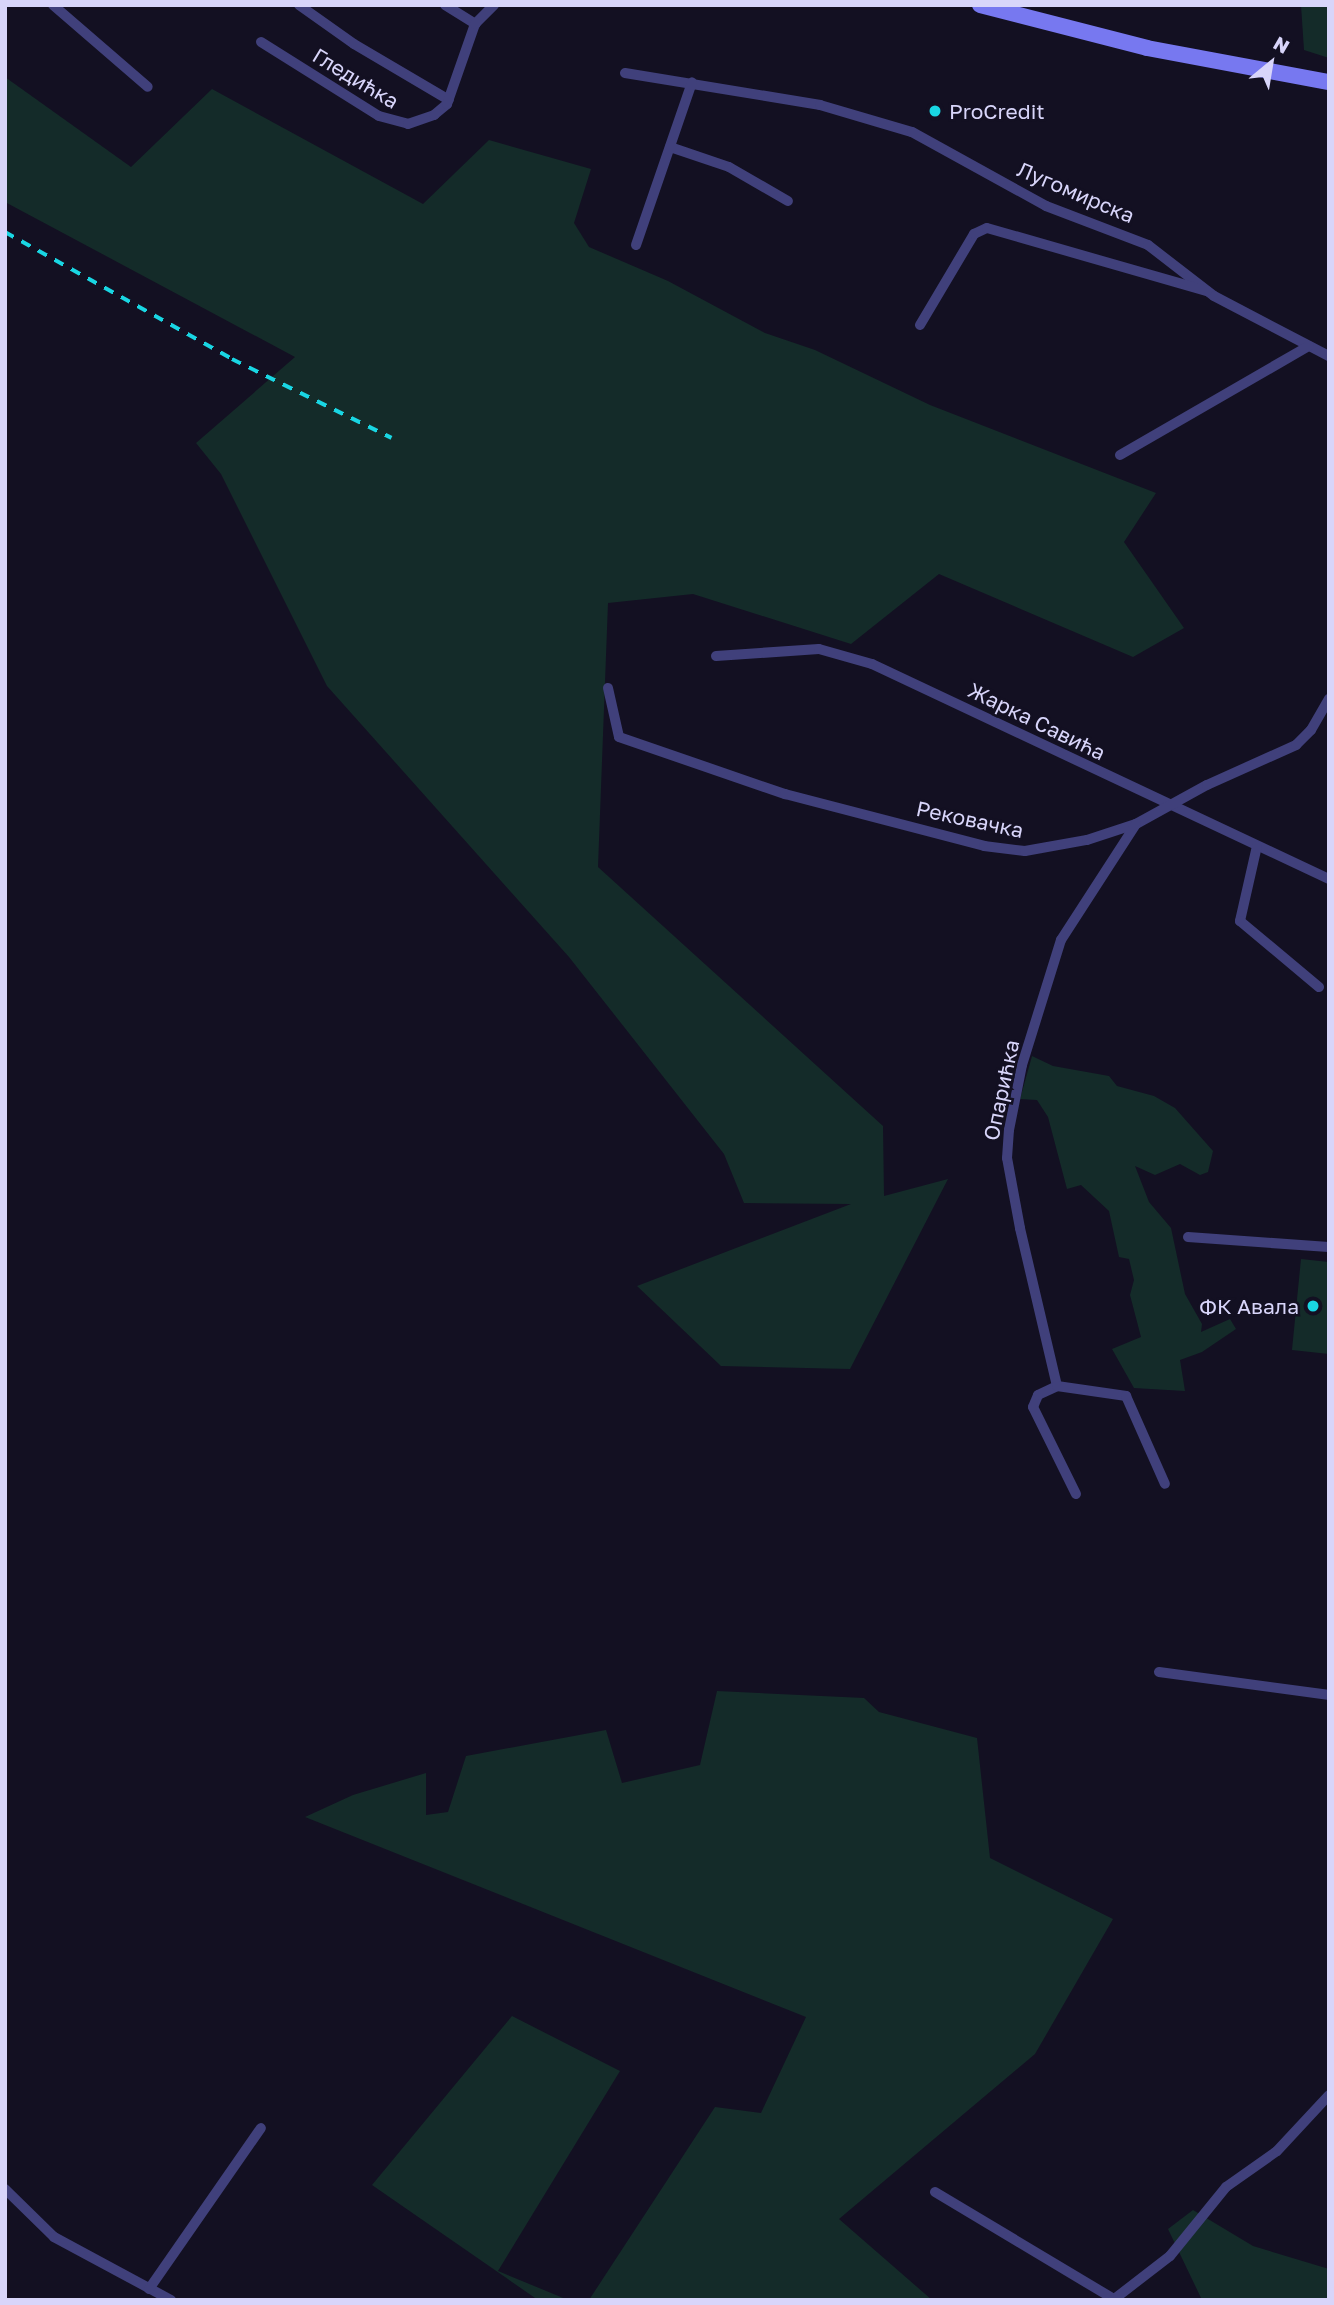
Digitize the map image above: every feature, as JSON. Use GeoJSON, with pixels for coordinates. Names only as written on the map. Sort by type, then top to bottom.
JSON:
{"type":"FeatureCollection","features":[{"type":"Feature","properties":{"kind":"main road"},"geometry":{"type":"LineString","coordinates":[[980,5],[1147,48],[1329,82]]}},
{"type":"Feature","properties":{"kind":"street"},"geometry":{"type":"LineString","coordinates":[[53,5],[148,88]]}},
{"type":"Feature","properties":{"kind":"street"},"geometry":{"type":"LineString","coordinates":[[299,5],[354,44],[449,100],[475,24],[494,5]]}},
{"type":"Feature","properties":{"kind":"street"},"geometry":{"type":"LineString","coordinates":[[445,5],[475,24]]}},
{"type":"Feature","properties":{"kind":"street","name":"Гледићка"},"geometry":{"type":"LineString","coordinates":[[261,42],[393,124],[408,124],[434,115],[449,100]]}},
{"type":"Feature","properties":{"kind":"street","name":"Лугомирска"},"geometry":{"type":"LineString","coordinates":[[625,73],[820,105],[912,132],[1046,206],[1147,245],[1207,291],[1329,356]]}},
{"type":"Feature","properties":{"kind":"street"},"geometry":{"type":"LineString","coordinates":[[636,246],[692,82]]}},
{"type":"Feature","properties":{"kind":"street"},"geometry":{"type":"LineString","coordinates":[[670,147],[736,170],[788,201]]}},
{"type":"Feature","properties":{"kind":"street"},"geometry":{"type":"LineString","coordinates":[[920,325],[974,234],[986,228],[1197,292],[1207,291]]}},
{"type":"Feature","properties":{"kind":"street"},"geometry":{"type":"LineString","coordinates":[[1120,455],[1309,346]]}},
{"type":"Feature","properties":{"kind":"street","name":"Жарка Савића"},"geometry":{"type":"LineString","coordinates":[[716,656],[837,652],[926,689],[1168,806],[1329,879]]}},
{"type":"Feature","properties":{"kind":"street","name":"Рековачка"},"geometry":{"type":"LineString","coordinates":[[608,688],[620,737],[785,794],[961,840],[1040,851],[1136,824],[1296,745],[1311,730],[1329,699]]}},
{"type":"Feature","properties":{"kind":"street","name":"Опарићка"},"geometry":{"type":"LineString","coordinates":[[1057,1385],[1018,1217],[1007,1158],[1009,1130],[1022,1065],[1061,940],[1136,824]]}},
{"type":"Feature","properties":{"kind":"street"},"geometry":{"type":"LineString","coordinates":[[1257,845],[1240,921],[1319,987]]}},
{"type":"Feature","properties":{"kind":"street"},"geometry":{"type":"LineString","coordinates":[[1188,1237],[1329,1247]]}},
{"type":"Feature","properties":{"kind":"street"},"geometry":{"type":"LineString","coordinates":[[1076,1494],[1033,1407],[1038,1395],[1057,1385],[1126,1396],[1165,1483]]}},
{"type":"Feature","properties":{"kind":"street"},"geometry":{"type":"LineString","coordinates":[[1159,1672],[1329,1695]]}},
{"type":"Feature","properties":{"kind":"street"},"geometry":{"type":"LineString","coordinates":[[935,2192],[1113,2299],[1170,2256],[1226,2187],[1277,2151],[1329,2095]]}},
{"type":"Feature","properties":{"kind":"street"},"geometry":{"type":"LineString","coordinates":[[149,2289],[261,2128]]}},
{"type":"Feature","properties":{"kind":"street"},"geometry":{"type":"LineString","coordinates":[[5,2189],[54,2237],[171,2300]]}},
{"type":"Feature","properties":{"kind":"green space"},"geometry":{"type":"Polygon","coordinates":[[[1301,5],[1329,5],[1329,58],[1304,50],[1301,5]]]}},
{"type":"Feature","properties":{"kind":"green space"},"geometry":{"type":"Polygon","coordinates":[[[5,77],[131,167],[212,89],[423,204],[489,140],[591,169],[574,223],[589,247],[668,281],[765,333],[815,350],[930,405],[1156,493],[1124,542],[1184,628],[1133,657],[939,574],[851,644],[693,594],[608,603],[598,867],[883,1126],[884,1196],[948,1179],[850,1369],[721,1366],[637,1286],[851,1204],[744,1203],[724,1154],[569,957],[327,686],[221,474],[196,443],[295,357],[5,202],[5,77]]]}},
{"type":"Feature","properties":{"kind":"green space"},"geometry":{"type":"Polygon","coordinates":[[[1032,1056],[1053,1066],[1109,1076],[1117,1086],[1154,1096],[1175,1108],[1213,1151],[1208,1172],[1200,1175],[1180,1164],[1155,1175],[1135,1166],[1149,1202],[1171,1228],[1185,1294],[1202,1324],[1201,1332],[1230,1319],[1236,1329],[1202,1352],[1180,1360],[1185,1391],[1134,1388],[1112,1349],[1141,1337],[1130,1295],[1134,1280],[1129,1259],[1119,1257],[1109,1211],[1081,1185],[1067,1189],[1048,1117],[1037,1100],[1020,1099],[1032,1056]]]}},
{"type":"Feature","properties":{"kind":"green space","name":"ФК Авала"},"geometry":{"type":"Polygon","coordinates":[[[1301,1259],[1329,1262],[1329,1354],[1292,1350],[1301,1259]]]}},
{"type":"Feature","properties":{"kind":"green space"},"geometry":{"type":"Polygon","coordinates":[[[717,1691],[864,1698],[879,1712],[977,1738],[990,1858],[1113,1919],[1035,2054],[839,2219],[932,2300],[589,2300],[715,2107],[761,2113],[806,2017],[305,1817],[353,1795],[426,1773],[426,1815],[448,1812],[466,1756],[606,1730],[622,1783],[700,1765],[717,1691]]]}},
{"type":"Feature","properties":{"kind":"green space"},"geometry":{"type":"Polygon","coordinates":[[[512,2016],[620,2071],[498,2271],[568,2300],[538,2300],[372,2185],[512,2016]]]}},
{"type":"Feature","properties":{"kind":"green space"},"geometry":{"type":"Polygon","coordinates":[[[1193,2210],[1253,2246],[1329,2269],[1329,2300],[1202,2300],[1168,2229],[1193,2210]]]}},
{"type":"Feature","properties":{"kind":"railway"},"geometry":{"type":"LineString","coordinates":[[5,232],[232,359],[392,438]]}},
{"type":"Feature","properties":{"kind":"place","name":"ProCredit"},"geometry":{"type":"Point","coordinates":[935,111]}},
{"type":"Feature","properties":{"kind":"place","name":"ФК Авала"},"geometry":{"type":"Point","coordinates":[1313,1306]}}]}
